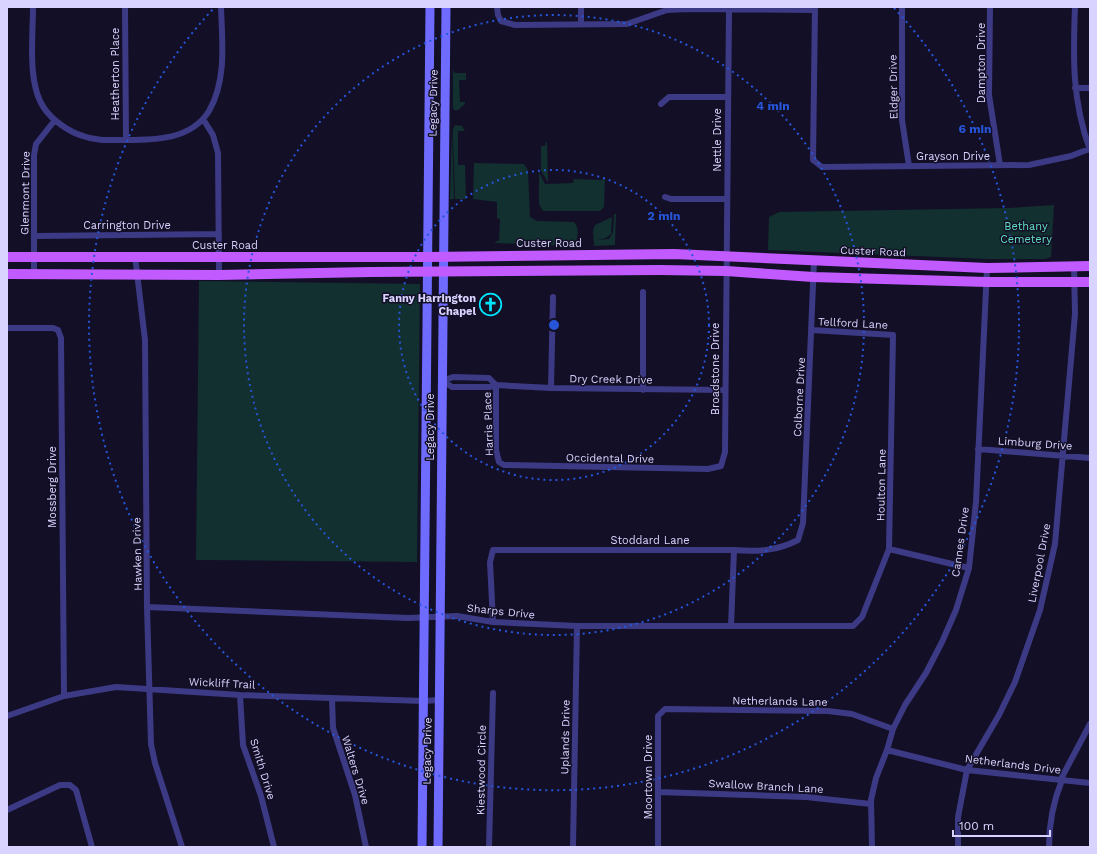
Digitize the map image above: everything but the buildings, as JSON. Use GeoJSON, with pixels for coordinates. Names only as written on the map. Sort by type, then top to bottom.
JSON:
{"type":"FeatureCollection","features":[{"type":"Feature","properties":{"kind":"main road","name":"Legacy Drive"},"geometry":{"type":"LineString","coordinates":[[422,847],[430,7]]}},
{"type":"Feature","properties":{"kind":"main road","name":"Legacy Drive"},"geometry":{"type":"LineString","coordinates":[[438,847],[443,382],[442,271],[446,7]]}},
{"type":"Feature","properties":{"kind":"main road"},"geometry":{"type":"LineString","coordinates":[[428,119],[445,119]]}},
{"type":"Feature","properties":{"kind":"main road","name":"Custer Road"},"geometry":{"type":"LineString","coordinates":[[7,257],[427,257],[674,254],[726,258],[987,268],[1090,266]]}},
{"type":"Feature","properties":{"kind":"main road"},"geometry":{"type":"LineString","coordinates":[[585,255],[585,271]]}},
{"type":"Feature","properties":{"kind":"main road"},"geometry":{"type":"LineString","coordinates":[[316,256],[317,272]]}},
{"type":"Feature","properties":{"kind":"main road"},"geometry":{"type":"LineString","coordinates":[[7,274],[137,275],[428,271],[726,271],[813,277],[987,282],[1090,282]]}},
{"type":"Feature","properties":{"kind":"main road"},"geometry":{"type":"LineString","coordinates":[[426,381],[443,382]]}},
{"type":"Feature","properties":{"kind":"street"},"geometry":{"type":"LineString","coordinates":[[33,7],[34,79],[44,108],[55,120],[76,134],[100,140],[163,139],[184,132],[203,119],[215,99],[220,82],[221,7]]}},
{"type":"Feature","properties":{"kind":"street","name":"Heatherton Place"},"geometry":{"type":"LineString","coordinates":[[125,7],[126,140]]}},
{"type":"Feature","properties":{"kind":"street"},"geometry":{"type":"LineString","coordinates":[[497,7],[498,15],[501,21],[515,25],[627,24],[667,9],[729,10],[815,8]]}},
{"type":"Feature","properties":{"kind":"street"},"geometry":{"type":"LineString","coordinates":[[581,24],[582,7]]}},
{"type":"Feature","properties":{"kind":"street","name":"Eldger Drive"},"geometry":{"type":"LineString","coordinates":[[902,7],[902,120],[909,166]]}},
{"type":"Feature","properties":{"kind":"street","name":"Dampton Drive"},"geometry":{"type":"LineString","coordinates":[[990,7],[989,95],[1000,165]]}},
{"type":"Feature","properties":{"kind":"street"},"geometry":{"type":"LineString","coordinates":[[1075,7],[1073,60],[1076,97],[1090,149]]}},
{"type":"Feature","properties":{"kind":"street","name":"Grayson Drive"},"geometry":{"type":"LineString","coordinates":[[815,8],[813,160],[822,167],[1029,165],[1071,156],[1090,149]]}},
{"type":"Feature","properties":{"kind":"street","name":"Nettle Drive"},"geometry":{"type":"LineString","coordinates":[[726,271],[729,10]]}},
{"type":"Feature","properties":{"kind":"street"},"geometry":{"type":"LineString","coordinates":[[1076,88],[1090,88]]}},
{"type":"Feature","properties":{"kind":"street"},"geometry":{"type":"LineString","coordinates":[[661,104],[669,97],[727,97]]}},
{"type":"Feature","properties":{"kind":"street"},"geometry":{"type":"LineString","coordinates":[[203,119],[213,135],[218,153],[219,274]]}},
{"type":"Feature","properties":{"kind":"street","name":"Glenmont Drive"},"geometry":{"type":"LineString","coordinates":[[34,274],[34,155],[36,144],[55,120]]}},
{"type":"Feature","properties":{"kind":"street"},"geometry":{"type":"LineString","coordinates":[[665,197],[671,199],[727,199]]}},
{"type":"Feature","properties":{"kind":"street","name":"Carrington Drive"},"geometry":{"type":"LineString","coordinates":[[35,236],[219,234]]}},
{"type":"Feature","properties":{"kind":"street","name":"Hawken Drive"},"geometry":{"type":"LineString","coordinates":[[135,256],[145,340],[147,607],[152,754],[182,847]]}},
{"type":"Feature","properties":{"kind":"street","name":"Colborne Drive"},"geometry":{"type":"LineString","coordinates":[[800,535],[803,523],[814,261]]}},
{"type":"Feature","properties":{"kind":"street","name":"Liverpool Drive"},"geometry":{"type":"LineString","coordinates":[[958,847],[958,817],[967,770],[999,715],[1015,682],[1040,610],[1055,544],[1064,455],[1075,314],[1076,283],[1074,266]]}},
{"type":"Feature","properties":{"kind":"street","name":"Cannes Drive"},"geometry":{"type":"LineString","coordinates":[[872,847],[872,804],[876,778],[887,750],[893,729],[905,705],[926,672],[942,642],[956,610],[968,568],[976,502],[987,268]]}},
{"type":"Feature","properties":{"kind":"street","name":"Broadstone Drive"},"geometry":{"type":"LineString","coordinates":[[720,466],[725,452],[726,271]]}},
{"type":"Feature","properties":{"kind":"street"},"geometry":{"type":"LineString","coordinates":[[643,292],[643,390]]}},
{"type":"Feature","properties":{"kind":"street"},"geometry":{"type":"LineString","coordinates":[[551,388],[553,296]]}},
{"type":"Feature","properties":{"kind":"street","name":"Mossberg Drive"},"geometry":{"type":"LineString","coordinates":[[7,328],[53,328],[58,330],[61,338],[64,696]]}},
{"type":"Feature","properties":{"kind":"street","name":"Tellford Lane"},"geometry":{"type":"LineString","coordinates":[[812,330],[893,335]]}},
{"type":"Feature","properties":{"kind":"street","name":"Houlton Lane"},"geometry":{"type":"LineString","coordinates":[[853,626],[862,617],[888,549],[893,335]]}},
{"type":"Feature","properties":{"kind":"street","name":"Dry Creek Drive"},"geometry":{"type":"LineString","coordinates":[[443,382],[453,377],[489,378],[496,385]]}},
{"type":"Feature","properties":{"kind":"street","name":"Dry Creek Drive"},"geometry":{"type":"LineString","coordinates":[[443,382],[452,387],[490,387],[496,385],[551,388],[725,390]]}},
{"type":"Feature","properties":{"kind":"street","name":"Harris Place"},"geometry":{"type":"LineString","coordinates":[[496,385],[496,450],[499,462]]}},
{"type":"Feature","properties":{"kind":"street","name":"Limburg Drive"},"geometry":{"type":"LineString","coordinates":[[978,449],[1090,458]]}},
{"type":"Feature","properties":{"kind":"street","name":"Occidental Drive"},"geometry":{"type":"LineString","coordinates":[[499,462],[512,466],[708,469],[720,466]]}},
{"type":"Feature","properties":{"kind":"street","name":"Stoddard Lane"},"geometry":{"type":"LineString","coordinates":[[493,622],[490,562],[493,550],[734,550],[758,552],[784,548],[798,540],[800,535]]}},
{"type":"Feature","properties":{"kind":"street"},"geometry":{"type":"LineString","coordinates":[[888,549],[968,568]]}},
{"type":"Feature","properties":{"kind":"street"},"geometry":{"type":"LineString","coordinates":[[731,626],[734,550]]}},
{"type":"Feature","properties":{"kind":"street","name":"Sharps Drive"},"geometry":{"type":"LineString","coordinates":[[147,607],[424,617],[457,616],[493,622],[576,626],[853,626]]}},
{"type":"Feature","properties":{"kind":"street","name":"Uplands Drive"},"geometry":{"type":"LineString","coordinates":[[573,847],[576,626]]}},
{"type":"Feature","properties":{"kind":"street","name":"Wickliff Trail"},"geometry":{"type":"LineString","coordinates":[[7,716],[64,696],[116,687],[240,695],[424,701],[439,700]]}},
{"type":"Feature","properties":{"kind":"street","name":"Kiestwood Circle"},"geometry":{"type":"LineString","coordinates":[[489,847],[493,692]]}},
{"type":"Feature","properties":{"kind":"street","name":"Smith Drive"},"geometry":{"type":"LineString","coordinates":[[240,695],[243,745],[260,796],[274,847]]}},
{"type":"Feature","properties":{"kind":"street","name":"Walters Drive"},"geometry":{"type":"LineString","coordinates":[[332,698],[333,728],[355,795],[366,847]]}},
{"type":"Feature","properties":{"kind":"street","name":"Netherlands Lane"},"geometry":{"type":"LineString","coordinates":[[665,709],[828,711],[852,714],[893,729]]}},
{"type":"Feature","properties":{"kind":"street","name":"Moortown Drive"},"geometry":{"type":"LineString","coordinates":[[658,847],[658,716],[665,709]]}},
{"type":"Feature","properties":{"kind":"street"},"geometry":{"type":"LineString","coordinates":[[1049,847],[1050,815],[1062,777],[1090,724]]}},
{"type":"Feature","properties":{"kind":"street","name":"Netherlands Drive"},"geometry":{"type":"LineString","coordinates":[[887,750],[967,770],[1090,783]]}},
{"type":"Feature","properties":{"kind":"street"},"geometry":{"type":"LineString","coordinates":[[7,810],[60,785],[70,785],[76,790],[92,847]]}},
{"type":"Feature","properties":{"kind":"street","name":"Swallow Branch Lane"},"geometry":{"type":"LineString","coordinates":[[658,792],[798,796],[872,804]]}},
{"type":"Feature","properties":{"kind":"green space"},"geometry":{"type":"Polygon","coordinates":[[[453,70],[455,73],[466,73],[466,80],[459,80],[460,102],[465,102],[465,104],[458,110],[454,110],[453,107],[453,70]]]}},
{"type":"Feature","properties":{"kind":"green space"},"geometry":{"type":"Polygon","coordinates":[[[455,125],[462,126],[465,131],[458,131],[458,165],[465,165],[466,199],[455,199],[453,129],[455,125]]]}},
{"type":"Feature","properties":{"kind":"green space"},"geometry":{"type":"Polygon","coordinates":[[[452,127],[454,199],[450,199],[452,127]]]}},
{"type":"Feature","properties":{"kind":"green space"},"geometry":{"type":"Polygon","coordinates":[[[546,142],[548,182],[541,171],[541,146],[545,146],[546,142]]]}},
{"type":"Feature","properties":{"kind":"green space"},"geometry":{"type":"Polygon","coordinates":[[[474,163],[524,164],[528,170],[530,217],[537,221],[574,222],[577,227],[578,234],[574,246],[494,243],[499,240],[500,219],[497,218],[497,202],[473,199],[474,163]]]}},
{"type":"Feature","properties":{"kind":"green space"},"geometry":{"type":"Polygon","coordinates":[[[539,172],[545,184],[573,183],[574,179],[602,180],[605,176],[604,207],[600,211],[543,211],[539,204],[539,172]]]}},
{"type":"Feature","properties":{"kind":"green space","name":"Bethany Cemetery"},"geometry":{"type":"Polygon","coordinates":[[[1054,205],[1051,257],[1045,259],[989,259],[768,250],[769,217],[779,212],[1009,208],[1054,205]]]}},
{"type":"Feature","properties":{"kind":"green space"},"geometry":{"type":"Polygon","coordinates":[[[614,214],[616,214],[615,245],[594,246],[593,230],[595,225],[612,217],[611,234],[606,238],[597,240],[609,239],[613,232],[614,214]]]}},
{"type":"Feature","properties":{"kind":"green space"},"geometry":{"type":"Polygon","coordinates":[[[199,281],[420,284],[417,562],[196,560],[199,281]]]}},
{"type":"Feature","properties":{"kind":"place","name":"Fanny Harrington Chapel"},"geometry":{"type":"Point","coordinates":[491,304]}}]}
